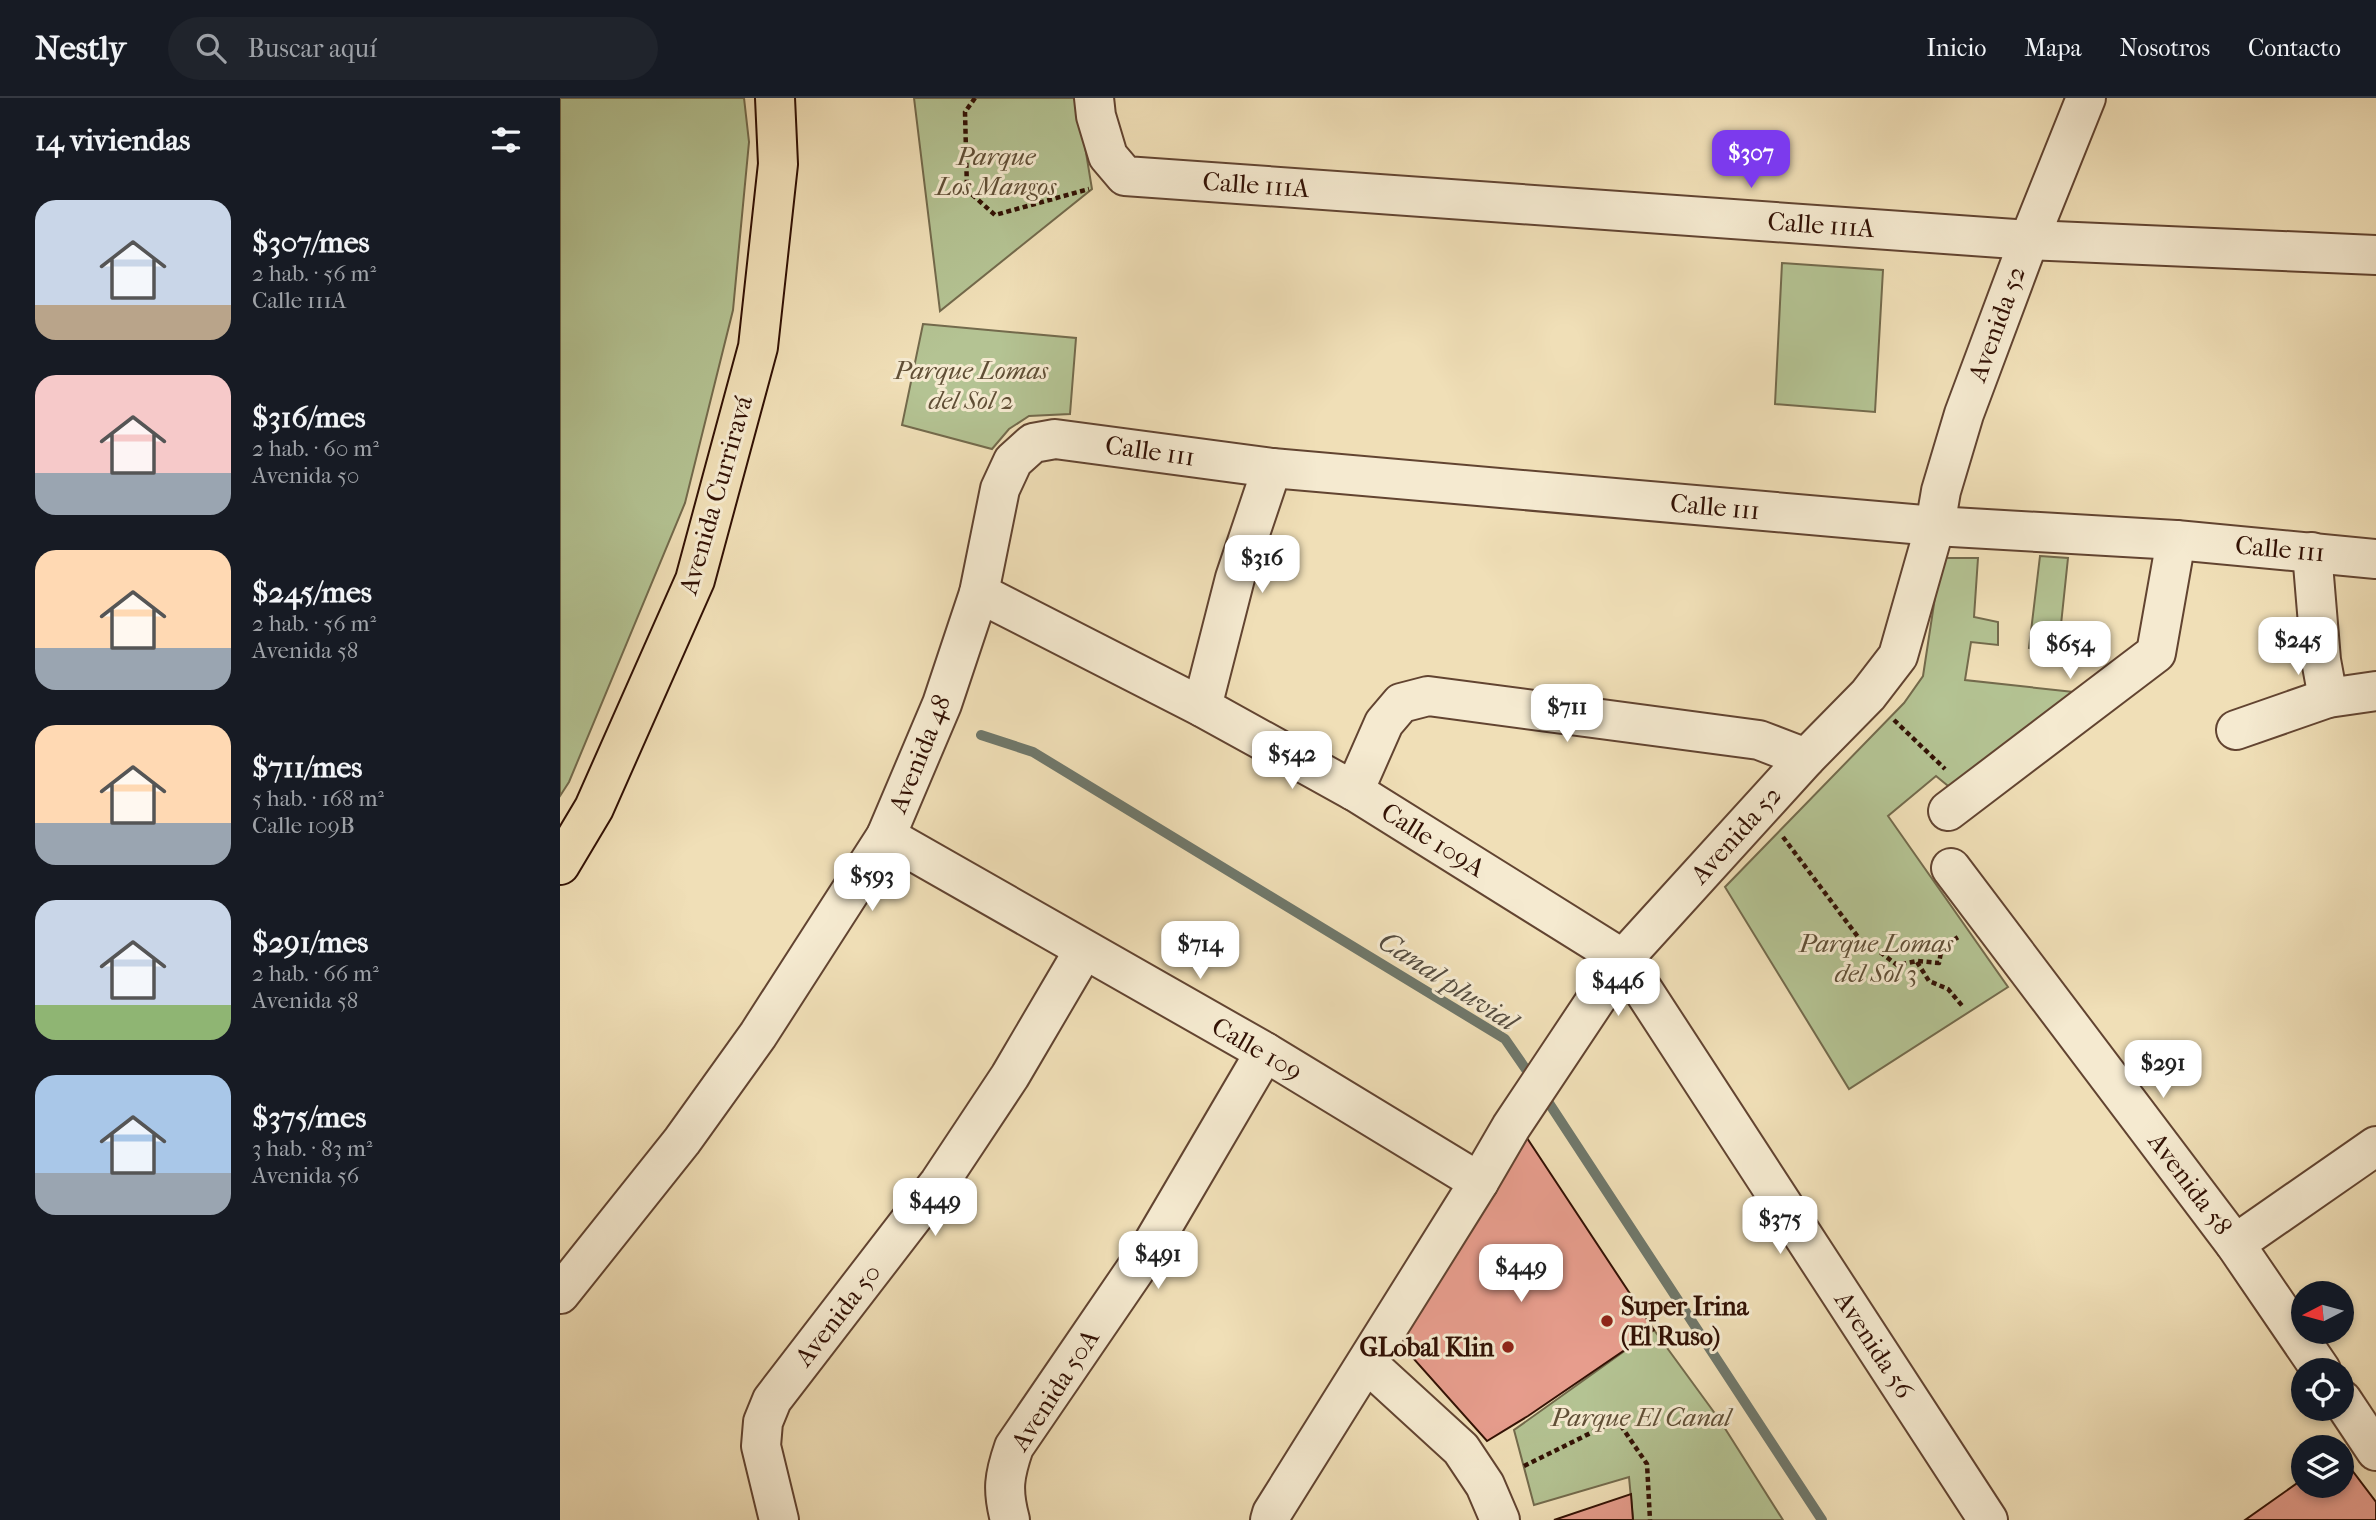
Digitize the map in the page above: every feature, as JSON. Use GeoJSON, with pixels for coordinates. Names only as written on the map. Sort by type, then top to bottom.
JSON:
{"type":"FeatureCollection","features":[{"type":"Feature","properties":{"kind":"highway","name":"Avenida Curriravá"},"geometry":{"type":"LineString","coordinates":[[560,865],[594,808],[695,580],[758,346],[778,164],[775,98]]}},
{"type":"Feature","properties":{"kind":"street"},"geometry":{"type":"LineString","coordinates":[[1094,98],[1100,172]]}},
{"type":"Feature","properties":{"kind":"street","name":"Avenida 52"},"geometry":{"type":"LineString","coordinates":[[1270,1520],[1511,1127],[1622,959],[1806,758],[1868,695],[1898,656],[1964,414],[2086,98]]}},
{"type":"Feature","properties":{"kind":"street","name":"Calle 111A"},"geometry":{"type":"LineString","coordinates":[[1100,172],[1125,176],[2029,240],[2376,255]]}},
{"type":"Feature","properties":{"kind":"street","name":"Calle 111"},"geometry":{"type":"LineString","coordinates":[[1055,439],[1272,468],[1935,526],[2176,540],[2376,559]]}},
{"type":"Feature","properties":{"kind":"street","name":"Avenida 48"},"geometry":{"type":"LineString","coordinates":[[560,1294],[682,1141],[751,1045],[887,836],[942,704],[979,593],[1000,489],[1013,461],[1033,443],[1055,439]]}},
{"type":"Feature","properties":{"kind":"street"},"geometry":{"type":"LineString","coordinates":[[1202,707],[1235,578],[1272,468]]}},
{"type":"Feature","properties":{"kind":"street"},"geometry":{"type":"LineString","coordinates":[[1948,811],[2156,653],[2176,540]]}},
{"type":"Feature","properties":{"kind":"street"},"geometry":{"type":"LineString","coordinates":[[2312,552],[2321,660],[2328,698]]}},
{"type":"Feature","properties":{"kind":"street","name":"Calle 109A"},"geometry":{"type":"LineString","coordinates":[[979,593],[1202,707],[1354,790],[1622,959]]}},
{"type":"Feature","properties":{"kind":"street"},"geometry":{"type":"LineString","coordinates":[[2236,730],[2328,698],[2376,691]]}},
{"type":"Feature","properties":{"kind":"street"},"geometry":{"type":"LineString","coordinates":[[1354,790],[1384,723],[1401,703],[1428,696],[1759,740],[1806,758]]}},
{"type":"Feature","properties":{"kind":"street","name":"Calle 109"},"geometry":{"type":"LineString","coordinates":[[887,836],[1265,1052],[1479,1182]]}},
{"type":"Feature","properties":{"kind":"street","name":"Avenida 58"},"geometry":{"type":"LineString","coordinates":[[1951,868],[2235,1244],[2313,1358]]}},
{"type":"Feature","properties":{"kind":"street","name":"Avenida 50"},"geometry":{"type":"LineString","coordinates":[[779,1520],[761,1446],[764,1422],[772,1400],[939,1183],[1010,1076],[1084,950]]}},
{"type":"Feature","properties":{"kind":"street","name":"Avenida 56"},"geometry":{"type":"LineString","coordinates":[[1622,959],[1988,1520]]}},
{"type":"Feature","properties":{"kind":"street","name":"Avenida 50A"},"geometry":{"type":"LineString","coordinates":[[1010,1520],[1004,1476],[1014,1447],[1150,1248],[1265,1052]]}},
{"type":"Feature","properties":{"kind":"street"},"geometry":{"type":"LineString","coordinates":[[2235,1244],[2376,1146]]}},
{"type":"Feature","properties":{"kind":"street"},"geometry":{"type":"LineString","coordinates":[[1367,1363],[1461,1450],[1485,1485],[1500,1520]]}},
{"type":"Feature","properties":{"kind":"street"},"geometry":{"type":"LineString","coordinates":[[2354,1418],[2376,1451]]}},
{"type":"Feature","properties":{"kind":"path"},"geometry":{"type":"LineString","coordinates":[[975,98],[965,112],[967,190],[995,215],[1100,172]]}},
{"type":"Feature","properties":{"kind":"path"},"geometry":{"type":"LineString","coordinates":[[1868,695],[1944,769],[1998,772]]}},
{"type":"Feature","properties":{"kind":"path"},"geometry":{"type":"LineString","coordinates":[[1782,836],[1864,945],[1877,949],[1897,965],[1917,961],[1939,963],[1942,947],[1961,935]]}},
{"type":"Feature","properties":{"kind":"path"},"geometry":{"type":"LineString","coordinates":[[1917,961],[1929,981],[1948,989],[1964,1008]]}},
{"type":"Feature","properties":{"kind":"path"},"geometry":{"type":"LineString","coordinates":[[1524,1466],[1618,1420],[1647,1464],[1650,1520]]}},
{"type":"Feature","properties":{"kind":"green space"},"geometry":{"type":"Polygon","coordinates":[[[560,98],[744,98],[749,142],[733,310],[685,503],[569,782],[560,796],[560,98]]]}},
{"type":"Feature","properties":{"kind":"green space","name":"Parque Los Mangos"},"geometry":{"type":"Polygon","coordinates":[[[914,98],[1077,98],[1092,189],[940,311],[914,98]]]}},
{"type":"Feature","properties":{"kind":"green space"},"geometry":{"type":"Polygon","coordinates":[[[1782,263],[1883,270],[1875,412],[1775,404],[1782,263]]]}},
{"type":"Feature","properties":{"kind":"green space","name":"Parque Lomas del Sol 2"},"geometry":{"type":"Polygon","coordinates":[[[923,324],[1076,338],[1070,414],[1029,416],[1009,429],[992,449],[902,425],[923,324]]]}},
{"type":"Feature","properties":{"kind":"green space"},"geometry":{"type":"Polygon","coordinates":[[[2040,556],[2068,558],[2058,653],[2029,648],[2040,556]]]}},
{"type":"Feature","properties":{"kind":"green space","name":"Parque Lomas del Sol 3"},"geometry":{"type":"Polygon","coordinates":[[[1941,558],[1978,558],[1974,617],[1998,622],[1998,645],[1971,642],[1965,680],[2083,693],[1953,790],[1936,776],[1888,816],[2008,987],[1849,1089],[1725,887],[1904,703],[1923,676],[1941,558]]]}},
{"type":"Feature","properties":{"kind":"green space","name":"Parque El Canal"},"geometry":{"type":"Polygon","coordinates":[[[1654,1330],[1719,1419],[1783,1520],[1633,1520],[1629,1477],[1534,1505],[1514,1430],[1654,1330]]]}},
{"type":"Feature","properties":{"kind":"building"},"geometry":{"type":"Polygon","coordinates":[[[1525,1135],[1654,1330],[1487,1441],[1396,1339],[1525,1135]]]}},
{"type":"Feature","properties":{"kind":"building"},"geometry":{"type":"Polygon","coordinates":[[[2354,1473],[2376,1502],[2376,1520],[2245,1520],[2291,1487],[2291,1498],[2354,1498],[2354,1473]]]}},
{"type":"Feature","properties":{"kind":"building"},"geometry":{"type":"Polygon","coordinates":[[[1631,1494],[1633,1520],[1554,1520],[1631,1494]]]}},
{"type":"Feature","properties":{"kind":"waterway","name":"Canal pluvial"},"geometry":{"type":"LineString","coordinates":[[981,735],[1033,752],[1505,1039],[1534,1081]]}},
{"type":"Feature","properties":{"kind":"waterway","name":"Canal pluvial"},"geometry":{"type":"LineString","coordinates":[[1543,1094],[1822,1520]]}},
{"type":"Feature","properties":{"kind":"place","name":"Super Irina (El Ruso)"},"geometry":{"type":"Point","coordinates":[1607,1321]}},
{"type":"Feature","properties":{"kind":"place","name":"GLobal Klin"},"geometry":{"type":"Point","coordinates":[1508,1347]}}]}
